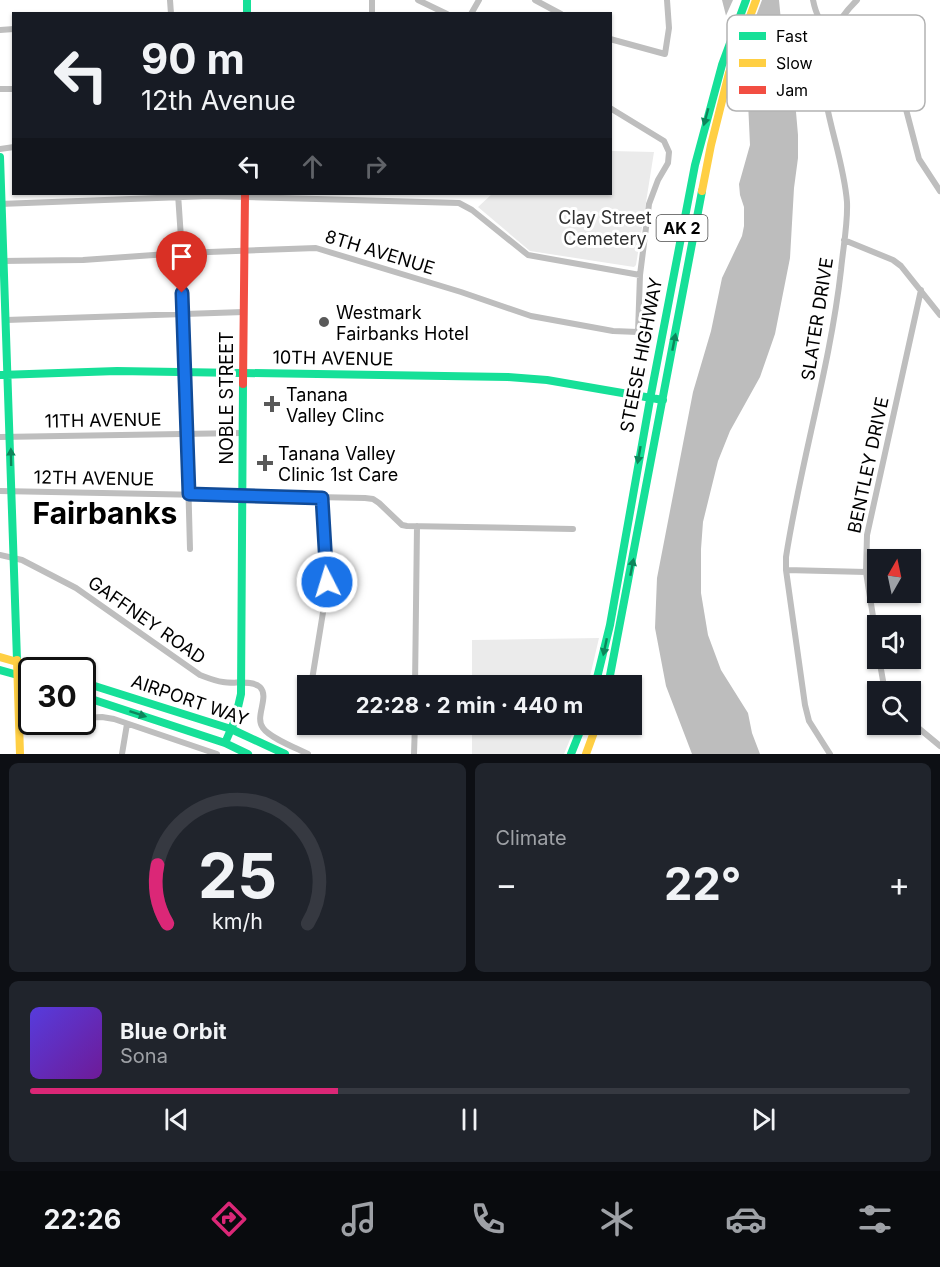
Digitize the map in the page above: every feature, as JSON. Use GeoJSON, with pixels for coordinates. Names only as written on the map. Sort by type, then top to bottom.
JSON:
{"type":"FeatureCollection","features":[{"type":"Feature","properties":{"kind":"main road","name":"STEESE HIGHWAY"},"geometry":{"type":"LineString","coordinates":[[740,15],[746,0]]}},
{"type":"Feature","properties":{"kind":"main road","name":"STEESE HIGHWAY"},"geometry":{"type":"LineString","coordinates":[[750,15],[756,0]]}},
{"type":"Feature","properties":{"kind":"main road","name":"STEESE HIGHWAY"},"geometry":{"type":"LineString","coordinates":[[598,675],[609,627],[695,163],[707,114],[727,50]]}},
{"type":"Feature","properties":{"kind":"main road","name":"STEESE HIGHWAY"},"geometry":{"type":"LineString","coordinates":[[611,675],[711,145],[727,81]]}},
{"type":"Feature","properties":{"kind":"main road"},"geometry":{"type":"LineString","coordinates":[[0,157],[2,261],[6,320],[4,375],[10,437],[18,675],[0,670]]}},
{"type":"Feature","properties":{"kind":"main road","name":"NOBLE STREET"},"geometry":{"type":"LineString","coordinates":[[225,743],[239,705],[241,683],[245,195]]}},
{"type":"Feature","properties":{"kind":"main road","name":"10TH AVENUE"},"geometry":{"type":"LineString","coordinates":[[4,375],[117,371],[520,378],[663,400]]}},
{"type":"Feature","properties":{"kind":"main road"},"geometry":{"type":"LineString","coordinates":[[0,657],[17,662]]}},
{"type":"Feature","properties":{"kind":"main road","name":"AIRPORT WAY"},"geometry":{"type":"LineString","coordinates":[[96,686],[231,729],[285,754]]}},
{"type":"Feature","properties":{"kind":"main road","name":"AIRPORT WAY"},"geometry":{"type":"LineString","coordinates":[[96,701],[225,743],[248,754]]}},
{"type":"Feature","properties":{"kind":"main road"},"geometry":{"type":"LineString","coordinates":[[19,735],[20,754]]}},
{"type":"Feature","properties":{"kind":"main road"},"geometry":{"type":"LineString","coordinates":[[572,752],[579,735]]}},
{"type":"Feature","properties":{"kind":"main road"},"geometry":{"type":"LineString","coordinates":[[587,752],[593,735]]}},
{"type":"Feature","properties":{"kind":"street"},"geometry":{"type":"LineString","coordinates":[[418,0],[443,12]]}},
{"type":"Feature","properties":{"kind":"street"},"geometry":{"type":"LineString","coordinates":[[535,0],[557,12]]}},
{"type":"Feature","properties":{"kind":"street"},"geometry":{"type":"LineString","coordinates":[[612,40],[666,54],[669,28],[667,0]]}},
{"type":"Feature","properties":{"kind":"street"},"geometry":{"type":"LineString","coordinates":[[813,0],[816,15]]}},
{"type":"Feature","properties":{"kind":"street"},"geometry":{"type":"LineString","coordinates":[[842,15],[857,0]]}},
{"type":"Feature","properties":{"kind":"street"},"geometry":{"type":"LineString","coordinates":[[266,195],[459,204],[472,210],[528,255],[640,274],[650,204],[658,180],[668,163],[669,152],[664,141],[612,109]]}},
{"type":"Feature","properties":{"kind":"street","name":"SLATER DRIVE"},"geometry":{"type":"LineString","coordinates":[[828,111],[847,204],[844,240],[836,313],[788,547],[786,570],[805,705],[809,721],[830,754]]}},
{"type":"Feature","properties":{"kind":"street"},"geometry":{"type":"LineString","coordinates":[[906,111],[919,159],[940,191]]}},
{"type":"Feature","properties":{"kind":"street"},"geometry":{"type":"LineString","coordinates":[[1,205],[178,195],[182,253],[190,549]]}},
{"type":"Feature","properties":{"kind":"street"},"geometry":{"type":"LineString","coordinates":[[844,240],[893,260],[940,315]]}},
{"type":"Feature","properties":{"kind":"street","name":"8TH AVENUE"},"geometry":{"type":"LineString","coordinates":[[2,261],[83,260],[182,253],[316,248],[531,316],[613,331],[638,332],[640,274]]}},
{"type":"Feature","properties":{"kind":"street","name":"BENTLEY DRIVE"},"geometry":{"type":"LineString","coordinates":[[873,615],[866,572],[867,536],[921,290]]}},
{"type":"Feature","properties":{"kind":"street"},"geometry":{"type":"LineString","coordinates":[[6,320],[244,312]]}},
{"type":"Feature","properties":{"kind":"street","name":"11TH AVENUE"},"geometry":{"type":"LineString","coordinates":[[0,437],[242,433]]}},
{"type":"Feature","properties":{"kind":"street","name":"12TH AVENUE"},"geometry":{"type":"LineString","coordinates":[[0,492],[373,499],[402,525],[573,529]]}},
{"type":"Feature","properties":{"kind":"street"},"geometry":{"type":"LineString","coordinates":[[312,675],[326,594],[322,498]]}},
{"type":"Feature","properties":{"kind":"street"},"geometry":{"type":"LineString","coordinates":[[415,675],[417,526]]}},
{"type":"Feature","properties":{"kind":"street","name":"GAFFNEY ROAD"},"geometry":{"type":"LineString","coordinates":[[0,555],[13,557],[76,588],[200,675],[221,682],[260,686],[263,691],[260,721],[264,729],[308,754]]}},
{"type":"Feature","properties":{"kind":"street"},"geometry":{"type":"LineString","coordinates":[[786,570],[866,572]]}},
{"type":"Feature","properties":{"kind":"street"},"geometry":{"type":"LineString","coordinates":[[96,717],[127,724],[217,754]]}},
{"type":"Feature","properties":{"kind":"street"},"geometry":{"type":"LineString","coordinates":[[122,754],[127,724]]}},
{"type":"Feature","properties":{"kind":"street"},"geometry":{"type":"LineString","coordinates":[[921,731],[940,746]]}},
{"type":"Feature","properties":{"kind":"street"},"geometry":{"type":"LineString","coordinates":[[414,754],[415,735]]}},
{"type":"Feature","properties":{"kind":"green space","name":"Clay Street Cemetery"},"geometry":{"type":"Polygon","coordinates":[[[612,151],[654,152],[634,267],[530,251],[478,207],[491,195],[612,195],[612,151]]]}},
{"type":"Feature","properties":{"kind":"green space"},"geometry":{"type":"Polygon","coordinates":[[[599,638],[590,675],[472,675],[472,640],[599,638]]]}},
{"type":"Feature","properties":{"kind":"green space"},"geometry":{"type":"Polygon","coordinates":[[[472,735],[572,735],[564,754],[472,754],[472,735]]]}},
{"type":"Feature","properties":{"kind":"shaded area"},"geometry":{"type":"Polygon","coordinates":[[[722,0],[779,0],[780,15],[727,15],[727,20],[722,0]]]}},
{"type":"Feature","properties":{"kind":"shaded area"},"geometry":{"type":"Polygon","coordinates":[[[748,111],[796,111],[798,158],[790,258],[775,334],[760,377],[730,431],[718,461],[703,522],[701,549],[701,593],[708,635],[721,670],[748,713],[760,754],[692,754],[666,686],[655,628],[657,578],[693,392],[711,331],[722,278],[742,236],[744,207],[739,184],[750,145],[748,111]]]}},
{"type":"Feature","properties":{"kind":"pier"},"geometry":{"type":"Polygon","coordinates":[[[733,0],[762,0],[756,15],[727,15],[727,31],[724,20],[733,0]]]}},
{"type":"Feature","properties":{"kind":"traffic: fast"},"geometry":{"type":"LineString","coordinates":[[247,0],[247,12]]}},
{"type":"Feature","properties":{"kind":"traffic: fast"},"geometry":{"type":"LineString","coordinates":[[740,15],[746,0]]}},
{"type":"Feature","properties":{"kind":"traffic: fast"},"geometry":{"type":"LineString","coordinates":[[598,675],[610,625],[695,165],[727,51]]}},
{"type":"Feature","properties":{"kind":"traffic: fast"},"geometry":{"type":"LineString","coordinates":[[0,157],[17,660]]}},
{"type":"Feature","properties":{"kind":"traffic: fast"},"geometry":{"type":"LineString","coordinates":[[610,675],[702,191]]}},
{"type":"Feature","properties":{"kind":"traffic: fast"},"geometry":{"type":"LineString","coordinates":[[0,375],[117,371],[508,377],[547,380],[663,400]]}},
{"type":"Feature","properties":{"kind":"traffic: fast"},"geometry":{"type":"LineString","coordinates":[[225,743],[235,720],[241,694],[243,384]]}},
{"type":"Feature","properties":{"kind":"traffic: fast"},"geometry":{"type":"LineString","coordinates":[[0,670],[18,675]]}},
{"type":"Feature","properties":{"kind":"traffic: fast"},"geometry":{"type":"LineString","coordinates":[[96,686],[231,729],[285,754]]}},
{"type":"Feature","properties":{"kind":"traffic: fast"},"geometry":{"type":"LineString","coordinates":[[96,701],[225,743],[248,754]]}},
{"type":"Feature","properties":{"kind":"traffic: fast"},"geometry":{"type":"LineString","coordinates":[[571,754],[579,735]]}},
{"type":"Feature","properties":{"kind":"traffic: slow"},"geometry":{"type":"LineString","coordinates":[[750,15],[756,0]]}},
{"type":"Feature","properties":{"kind":"traffic: slow"},"geometry":{"type":"LineString","coordinates":[[702,191],[727,81]]}},
{"type":"Feature","properties":{"kind":"traffic: slow"},"geometry":{"type":"LineString","coordinates":[[0,657],[18,662]]}},
{"type":"Feature","properties":{"kind":"traffic: slow"},"geometry":{"type":"LineString","coordinates":[[17,660],[20,754]]}},
{"type":"Feature","properties":{"kind":"traffic: slow"},"geometry":{"type":"LineString","coordinates":[[586,754],[593,735]]}},
{"type":"Feature","properties":{"kind":"traffic: jam"},"geometry":{"type":"LineString","coordinates":[[243,384],[245,195]]}},
{"type":"Feature","properties":{"kind":"place","name":"Westmark Fairbanks Hotel"},"geometry":{"type":"Point","coordinates":[324,322]}},
{"type":"Feature","properties":{"kind":"place","name":"Tanana Valley Clinc"},"geometry":{"type":"Point","coordinates":[272,404]}},
{"type":"Feature","properties":{"kind":"place","name":"Tanana Valley Clinic 1st Care"},"geometry":{"type":"Point","coordinates":[265,463]}},
{"type":"Feature","properties":{"kind":"district","name":"Fairbanks"},"geometry":{"type":"Point","coordinates":[105,513]}},
{"type":"Feature","properties":{"kind":"route"},"geometry":{"type":"LineString","coordinates":[[182,293],[189,494],[322,498],[327,582]]}}]}
